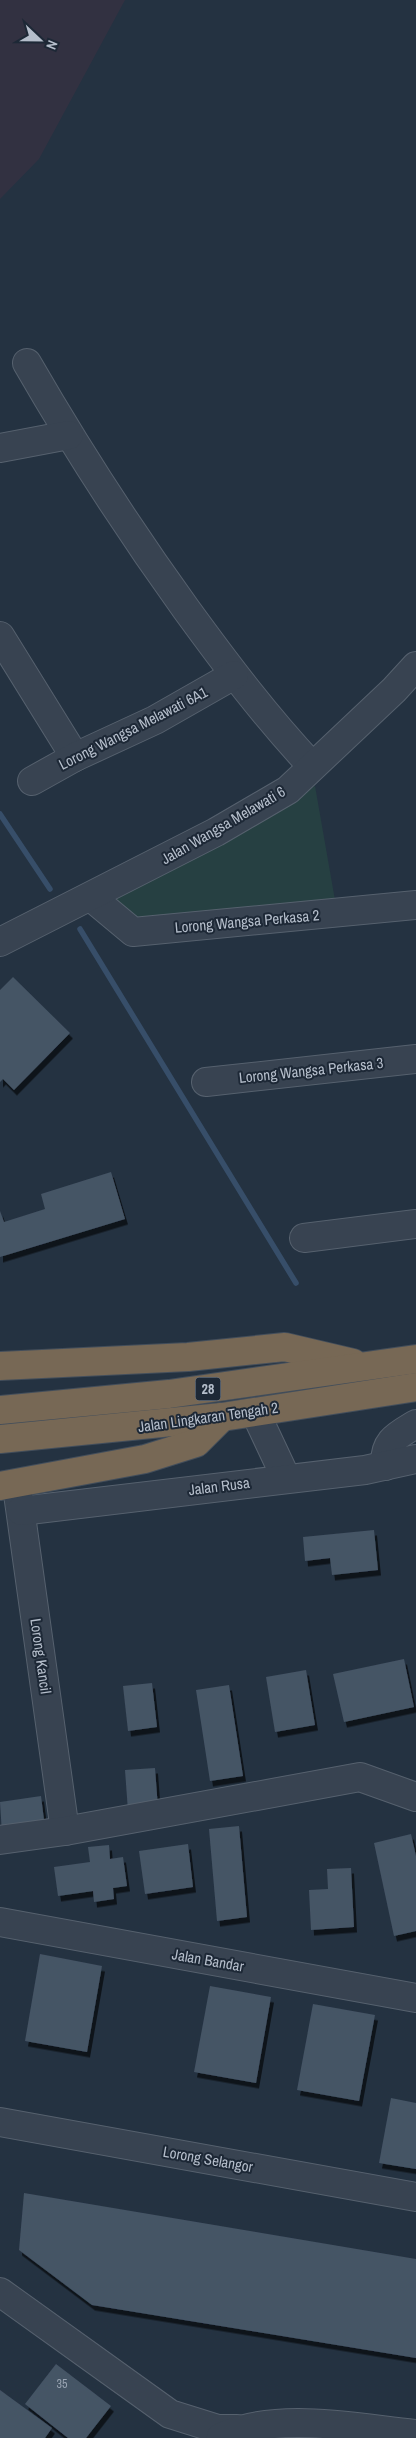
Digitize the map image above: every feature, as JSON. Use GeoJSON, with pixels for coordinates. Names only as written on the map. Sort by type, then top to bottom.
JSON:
{"type":"FeatureCollection","features":[{"type":"Feature","properties":{"kind":"highway"},"geometry":{"type":"LineString","coordinates":[[0,1366],[188,1357],[285,1347],[369,1366]]}},
{"type":"Feature","properties":{"kind":"highway","name":"Jalan Lingkaran Tengah 2"},"geometry":{"type":"LineString","coordinates":[[0,1410],[170,1394],[416,1360]]}},
{"type":"Feature","properties":{"kind":"highway","name":"Jalan Lingkaran Tengah 2"},"geometry":{"type":"LineString","coordinates":[[0,1439],[222,1417],[416,1387]]}},
{"type":"Feature","properties":{"kind":"highway"},"geometry":{"type":"LineString","coordinates":[[8,1484],[145,1459],[196,1443],[222,1417]]}},
{"type":"Feature","properties":{"kind":"street"},"geometry":{"type":"LineString","coordinates":[[28,363],[69,435],[140,546],[234,675],[312,766]]}},
{"type":"Feature","properties":{"kind":"street"},"geometry":{"type":"LineString","coordinates":[[0,448],[69,435]]}},
{"type":"Feature","properties":{"kind":"street"},"geometry":{"type":"LineString","coordinates":[[0,636],[75,757]]}},
{"type":"Feature","properties":{"kind":"street","name":"Jalan Wangsa Melawati 6"},"geometry":{"type":"LineString","coordinates":[[3,935],[91,897],[216,832],[288,790],[414,672]]}},
{"type":"Feature","properties":{"kind":"street","name":"Lorong Wangsa Melawati 6A1"},"geometry":{"type":"LineString","coordinates":[[32,781],[75,757],[155,720],[234,675]]}},
{"type":"Feature","properties":{"kind":"street","name":"Lorong Wangsa Perkasa 2"},"geometry":{"type":"LineString","coordinates":[[91,897],[133,932],[416,905]]}},
{"type":"Feature","properties":{"kind":"street","name":"Lorong Wangsa Perkasa 3"},"geometry":{"type":"LineString","coordinates":[[206,1082],[416,1059]]}},
{"type":"Feature","properties":{"kind":"street"},"geometry":{"type":"LineString","coordinates":[[304,1238],[416,1224]]}},
{"type":"Feature","properties":{"kind":"street"},"geometry":{"type":"LineString","coordinates":[[255,1412],[286,1478]]}},
{"type":"Feature","properties":{"kind":"street"},"geometry":{"type":"LineString","coordinates":[[385,1466],[384,1453],[392,1439],[416,1424]]}},
{"type":"Feature","properties":{"kind":"street","name":"Jalan Rusa"},"geometry":{"type":"LineString","coordinates":[[20,1511],[385,1466],[416,1459]]}},
{"type":"Feature","properties":{"kind":"street","name":"Lorong Kancil"},"geometry":{"type":"LineString","coordinates":[[8,1484],[20,1511],[65,1831]]}},
{"type":"Feature","properties":{"kind":"street"},"geometry":{"type":"LineString","coordinates":[[0,1840],[65,1831],[360,1777],[416,1797]]}},
{"type":"Feature","properties":{"kind":"street","name":"Jalan Bandar"},"geometry":{"type":"LineString","coordinates":[[0,1922],[416,1998]]}},
{"type":"Feature","properties":{"kind":"street","name":"Lorong Selangor"},"geometry":{"type":"LineString","coordinates":[[0,2122],[416,2198]]}},
{"type":"Feature","properties":{"kind":"street"},"geometry":{"type":"LineString","coordinates":[[0,2292],[170,2426],[218,2428],[229,2434],[296,2423],[415,2435]]}},
{"type":"Feature","properties":{"kind":"shaded area"},"geometry":{"type":"Polygon","coordinates":[[[0,0],[125,0],[39,159],[0,199],[0,0]]]}},
{"type":"Feature","properties":{"kind":"green space"},"geometry":{"type":"Polygon","coordinates":[[[315,786],[336,906],[131,925],[101,898],[315,786]]]}},
{"type":"Feature","properties":{"kind":"building"},"geometry":{"type":"Polygon","coordinates":[[[13,977],[70,1033],[14,1090],[3,1079],[0,1082],[0,990],[13,977]]]}},
{"type":"Feature","properties":{"kind":"building"},"geometry":{"type":"Polygon","coordinates":[[[111,1172],[125,1219],[0,1257],[0,1211],[4,1222],[45,1209],[41,1194],[111,1172]]]}},
{"type":"Feature","properties":{"kind":"building"},"geometry":{"type":"Polygon","coordinates":[[[374,1530],[378,1570],[332,1575],[330,1558],[305,1561],[303,1537],[374,1530]]]}},
{"type":"Feature","properties":{"kind":"building"},"geometry":{"type":"Polygon","coordinates":[[[404,1659],[414,1707],[344,1722],[333,1674],[404,1659]]]}},
{"type":"Feature","properties":{"kind":"building"},"geometry":{"type":"Polygon","coordinates":[[[306,1670],[315,1725],[275,1732],[266,1677],[306,1670]]]}},
{"type":"Feature","properties":{"kind":"building"},"geometry":{"type":"Polygon","coordinates":[[[152,1683],[157,1727],[128,1731],[123,1686],[152,1683]]]}},
{"type":"Feature","properties":{"kind":"building"},"geometry":{"type":"Polygon","coordinates":[[[229,1685],[243,1776],[210,1781],[196,1690],[229,1685]]]}},
{"type":"Feature","properties":{"kind":"building"},"geometry":{"type":"Polygon","coordinates":[[[155,1768],[158,1808],[128,1811],[125,1770],[155,1768]]]}},
{"type":"Feature","properties":{"kind":"building"},"geometry":{"type":"Polygon","coordinates":[[[41,1796],[45,1828],[2,1834],[0,1802],[41,1796]]]}},
{"type":"Feature","properties":{"kind":"building"},"geometry":{"type":"Polygon","coordinates":[[[239,1826],[247,1917],[217,1921],[209,1829],[239,1826]]]}},
{"type":"Feature","properties":{"kind":"building"},"geometry":{"type":"Polygon","coordinates":[[[411,1834],[416,1856],[416,1931],[394,1936],[374,1843],[411,1834]]]}},
{"type":"Feature","properties":{"kind":"building"},"geometry":{"type":"Polygon","coordinates":[[[188,1844],[193,1887],[145,1894],[139,1851],[188,1844]]]}},
{"type":"Feature","properties":{"kind":"building"},"geometry":{"type":"Polygon","coordinates":[[[109,1845],[110,1859],[123,1857],[127,1886],[113,1888],[114,1899],[94,1902],[93,1891],[58,1896],[54,1867],[90,1862],[88,1847],[109,1845]]]}},
{"type":"Feature","properties":{"kind":"building"},"geometry":{"type":"Polygon","coordinates":[[[351,1868],[354,1927],[311,1930],[309,1890],[328,1889],[327,1869],[351,1868]]]}},
{"type":"Feature","properties":{"kind":"building"},"geometry":{"type":"Polygon","coordinates":[[[40,1954],[102,1966],[87,2052],[25,2041],[40,1954]]]}},
{"type":"Feature","properties":{"kind":"building"},"geometry":{"type":"Polygon","coordinates":[[[210,1986],[271,1997],[256,2083],[194,2072],[210,1986]]]}},
{"type":"Feature","properties":{"kind":"building"},"geometry":{"type":"Polygon","coordinates":[[[313,2004],[375,2015],[359,2101],[297,2090],[313,2004]]]}},
{"type":"Feature","properties":{"kind":"building"},"geometry":{"type":"Polygon","coordinates":[[[391,2098],[416,2103],[416,2169],[379,2163],[391,2098]]]}},
{"type":"Feature","properties":{"kind":"building"},"geometry":{"type":"Polygon","coordinates":[[[24,2193],[416,2259],[416,2358],[92,2305],[19,2250],[24,2193]]]}},
{"type":"Feature","properties":{"kind":"building"},"geometry":{"type":"Polygon","coordinates":[[[56,2364],[111,2406],[86,2438],[68,2438],[25,2404],[56,2364]]]}},
{"type":"Feature","properties":{"kind":"building"},"geometry":{"type":"Polygon","coordinates":[[[0,2390],[52,2428],[45,2438],[0,2438],[0,2390]]]}},
{"type":"Feature","properties":{"kind":"waterway"},"geometry":{"type":"LineString","coordinates":[[0,814],[50,889]]}},
{"type":"Feature","properties":{"kind":"waterway"},"geometry":{"type":"LineString","coordinates":[[80,929],[296,1283]]}}]}
